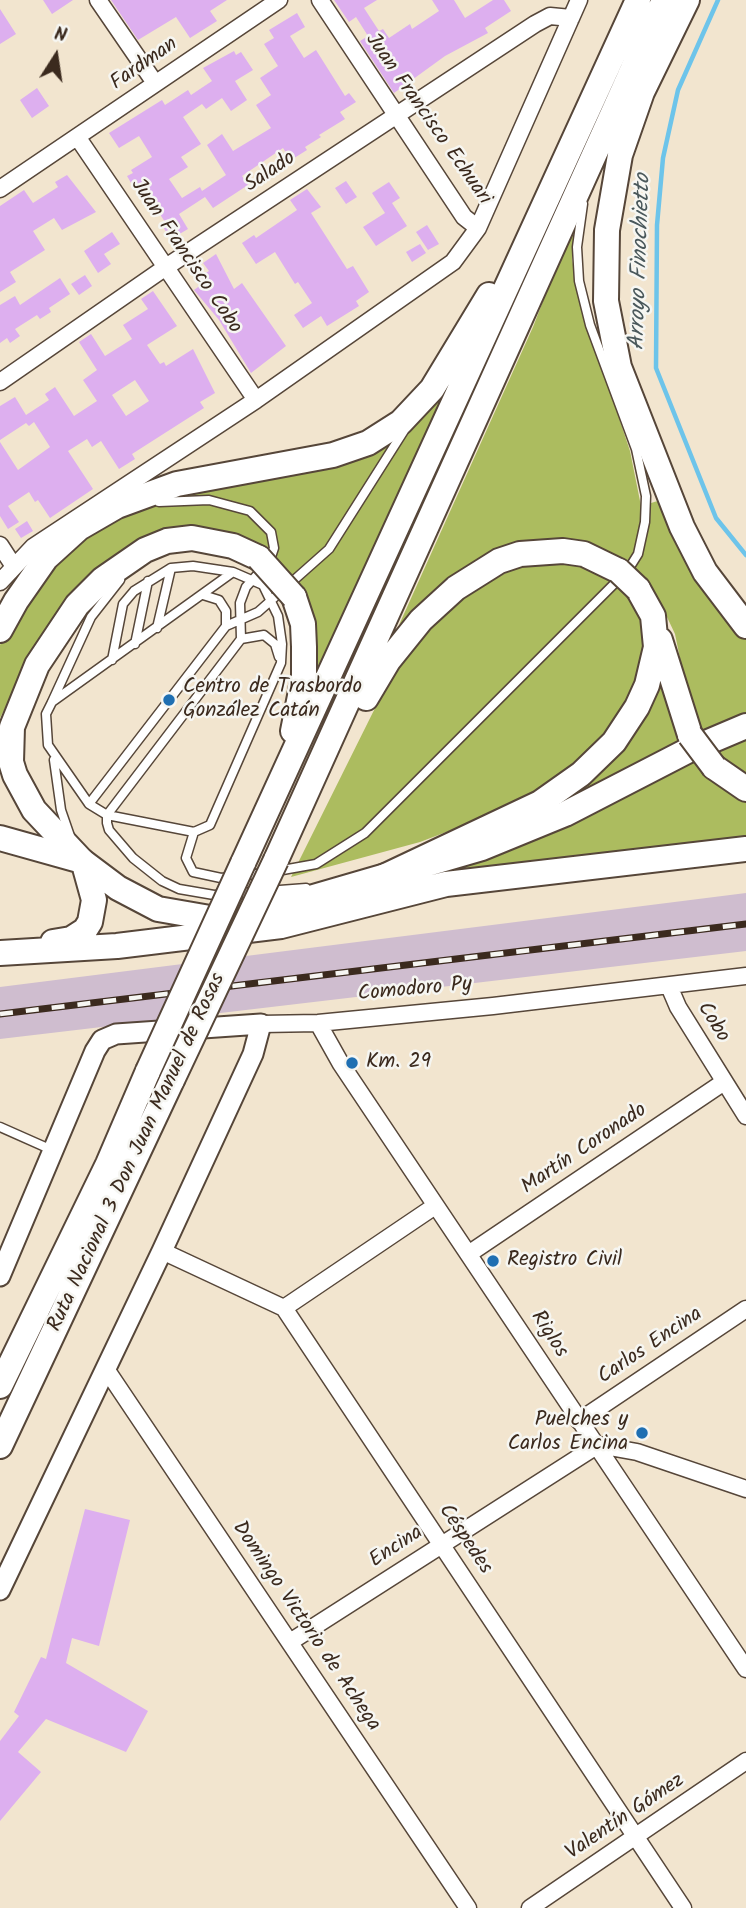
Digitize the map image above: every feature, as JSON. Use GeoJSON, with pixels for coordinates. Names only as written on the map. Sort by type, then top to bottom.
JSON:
{"type":"FeatureCollection","features":[{"type":"Feature","properties":{"kind":"main road"},"geometry":{"type":"LineString","coordinates":[[273,799],[638,0]]}},
{"type":"Feature","properties":{"kind":"main road"},"geometry":{"type":"LineString","coordinates":[[313,782],[664,0]]}},
{"type":"Feature","properties":{"kind":"main road"},"geometry":{"type":"LineString","coordinates":[[687,0],[642,92],[620,155],[607,230],[606,301],[610,334],[619,368],[682,527],[705,572],[746,626]]}},
{"type":"Feature","properties":{"kind":"main road"},"geometry":{"type":"LineString","coordinates":[[0,630],[16,601],[46,558],[79,528],[117,506],[154,491],[351,450],[386,433],[417,408],[432,389],[551,193]]}},
{"type":"Feature","properties":{"kind":"main road"},"geometry":{"type":"LineString","coordinates":[[273,799],[294,728],[304,676],[303,624],[255,568],[212,540],[167,541],[145,550],[123,564],[77,606],[37,665],[12,727],[9,745],[15,775],[34,810],[83,862],[138,900],[158,909],[210,918],[293,904],[371,882],[512,837],[706,742],[746,726]]}},
{"type":"Feature","properties":{"kind":"main road"},"geometry":{"type":"LineString","coordinates":[[313,782],[405,638],[436,604],[467,580],[499,561],[542,551],[584,554],[619,571],[638,589],[646,600],[690,735],[714,766],[746,789]]}},
{"type":"Feature","properties":{"kind":"main road"},"geometry":{"type":"LineString","coordinates":[[371,882],[540,803],[598,760],[626,725],[642,696],[652,667],[656,629]]}},
{"type":"Feature","properties":{"kind":"main road","name":"Ruta Nacional 3 Don Juan Manuel de Rosas"},"geometry":{"type":"LineString","coordinates":[[0,1446],[313,782]]}},
{"type":"Feature","properties":{"kind":"main road","name":"Ruta Nacional 3 Don Juan Manuel de Rosas"},"geometry":{"type":"LineString","coordinates":[[0,1386],[108,1164],[273,799]]}},
{"type":"Feature","properties":{"kind":"main road"},"geometry":{"type":"LineString","coordinates":[[0,838],[45,848],[83,862]]}},
{"type":"Feature","properties":{"kind":"main road"},"geometry":{"type":"LineString","coordinates":[[0,953],[117,946],[281,926],[446,884],[746,849]]}},
{"type":"Feature","properties":{"kind":"main road"},"geometry":{"type":"LineString","coordinates":[[0,945],[64,942],[85,930],[93,912],[94,900],[83,862]]}},
{"type":"Feature","properties":{"kind":"street"},"geometry":{"type":"LineString","coordinates":[[98,0],[155,83]]}},
{"type":"Feature","properties":{"kind":"street","name":"Fardman"},"geometry":{"type":"LineString","coordinates":[[3,181],[78,138],[279,0]]}},
{"type":"Feature","properties":{"kind":"street","name":"Juan Francisco Echuari"},"geometry":{"type":"LineString","coordinates":[[320,0],[464,217],[478,228]]}},
{"type":"Feature","properties":{"kind":"street"},"geometry":{"type":"LineString","coordinates":[[0,583],[13,565],[44,540],[256,400],[453,262],[478,228],[579,0]]}},
{"type":"Feature","properties":{"kind":"street","name":"Salado"},"geometry":{"type":"LineString","coordinates":[[0,382],[166,267],[396,114],[550,16],[571,18]]}},
{"type":"Feature","properties":{"kind":"street","name":"Juan Francisco Cobo"},"geometry":{"type":"LineString","coordinates":[[78,138],[256,400]]}},
{"type":"Feature","properties":{"kind":"street"},"geometry":{"type":"LineString","coordinates":[[0,545],[13,565]]}},
{"type":"Feature","properties":{"kind":"street","name":"Comodoro Py"},"geometry":{"type":"LineString","coordinates":[[55,1151],[95,1051],[102,1041],[116,1034],[317,1023],[669,986],[746,975]]}},
{"type":"Feature","properties":{"kind":"street","name":"Cobo"},"geometry":{"type":"LineString","coordinates":[[669,986],[678,1007],[746,1116]]}},
{"type":"Feature","properties":{"kind":"street","name":"Riglos"},"geometry":{"type":"LineString","coordinates":[[317,1023],[324,1038],[435,1206],[470,1253],[746,1669]]}},
{"type":"Feature","properties":{"kind":"street"},"geometry":{"type":"LineString","coordinates":[[0,1590],[253,1054],[261,1024]]}},
{"type":"Feature","properties":{"kind":"street","name":"Martín Coronado"},"geometry":{"type":"LineString","coordinates":[[470,1253],[724,1082]]}},
{"type":"Feature","properties":{"kind":"street"},"geometry":{"type":"LineString","coordinates":[[2,1269],[55,1151]]}},
{"type":"Feature","properties":{"kind":"street"},"geometry":{"type":"LineString","coordinates":[[162,1251],[284,1308],[435,1206]]}},
{"type":"Feature","properties":{"kind":"street","name":"Céspedes"},"geometry":{"type":"LineString","coordinates":[[284,1308],[682,1908]]}},
{"type":"Feature","properties":{"kind":"street","name":"Carlos Encina"},"geometry":{"type":"LineString","coordinates":[[579,1421],[746,1309]]}},
{"type":"Feature","properties":{"kind":"street","name":"Domingo Victorio de Achega"},"geometry":{"type":"LineString","coordinates":[[106,1369],[468,1908]]}},
{"type":"Feature","properties":{"kind":"street"},"geometry":{"type":"LineString","coordinates":[[597,1445],[636,1452],[746,1489]]}},
{"type":"Feature","properties":{"kind":"street","name":"Encina"},"geometry":{"type":"LineString","coordinates":[[290,1643],[597,1445]]}},
{"type":"Feature","properties":{"kind":"street","name":"Valentín Gómez"},"geometry":{"type":"LineString","coordinates":[[530,1908],[746,1761]]}},
{"type":"Feature","properties":{"kind":"lane"},"geometry":{"type":"LineString","coordinates":[[194,832],[188,847],[188,866],[192,872],[210,877],[300,869],[331,857],[382,818],[633,562],[645,522],[644,484],[636,449],[590,325],[577,269],[577,247],[590,163]]}},
{"type":"Feature","properties":{"kind":"lane"},"geometry":{"type":"LineString","coordinates":[[89,804],[226,626],[282,599],[338,538],[417,408]]}},
{"type":"Feature","properties":{"kind":"lane"},"geometry":{"type":"LineString","coordinates":[[79,528],[123,511],[163,501],[201,499],[239,506],[260,518],[273,540],[270,563],[263,573],[255,568],[233,572],[192,566],[171,568],[134,590],[123,604],[112,660]]}},
{"type":"Feature","properties":{"kind":"lane"},"geometry":{"type":"LineString","coordinates":[[83,862],[61,810],[53,757],[44,725],[91,617],[113,586],[136,564],[167,541]]}},
{"type":"Feature","properties":{"kind":"lane"},"geometry":{"type":"LineString","coordinates":[[157,628],[171,568]]}},
{"type":"Feature","properties":{"kind":"lane"},"geometry":{"type":"LineString","coordinates":[[255,568],[240,603],[243,618],[241,639],[107,815],[109,831],[133,858],[162,881],[179,889],[215,895],[371,882]]}},
{"type":"Feature","properties":{"kind":"lane"},"geometry":{"type":"LineString","coordinates":[[52,702],[233,572]]}},
{"type":"Feature","properties":{"kind":"lane"},"geometry":{"type":"LineString","coordinates":[[135,644],[148,581]]}},
{"type":"Feature","properties":{"kind":"lane"},"geometry":{"type":"LineString","coordinates":[[203,595],[219,600],[226,611],[226,626]]}},
{"type":"Feature","properties":{"kind":"lane"},"geometry":{"type":"LineString","coordinates":[[53,757],[89,804],[107,815],[194,832],[205,829],[215,818],[281,663],[278,616],[282,599]]}},
{"type":"Feature","properties":{"kind":"lane"},"geometry":{"type":"LineString","coordinates":[[241,639],[264,635],[275,644],[281,663]]}},
{"type":"Feature","properties":{"kind":"lane"},"geometry":{"type":"LineString","coordinates":[[0,1127],[55,1151]]}},
{"type":"Feature","properties":{"kind":"shaded area"},"geometry":{"type":"Polygon","coordinates":[[[746,893],[746,951],[0,1039],[0,987],[746,893]]]}},
{"type":"Feature","properties":{"kind":"green space"},"geometry":{"type":"Polygon","coordinates":[[[574,221],[572,259],[578,294],[630,451],[641,506],[661,500],[746,635],[746,714],[701,733],[685,683],[675,634],[658,598],[625,562],[588,543],[553,538],[515,544],[447,581],[399,625],[533,327],[574,221]]]}},
{"type":"Feature","properties":{"kind":"green space"},"geometry":{"type":"Polygon","coordinates":[[[478,328],[315,696],[317,653],[313,622],[287,572],[163,537],[29,661],[0,718],[0,645],[12,623],[55,564],[97,529],[174,490],[358,456],[478,328]]]}},
{"type":"Feature","properties":{"kind":"green space"},"geometry":{"type":"Polygon","coordinates":[[[582,564],[614,578],[640,608],[645,644],[643,667],[629,701],[608,734],[577,766],[546,787],[470,823],[420,842],[291,877],[393,672],[430,626],[462,598],[509,571],[528,565],[582,564]]]}},
{"type":"Feature","properties":{"kind":"green space"},"geometry":{"type":"Polygon","coordinates":[[[660,679],[680,741],[529,819],[660,679]]]}},
{"type":"Feature","properties":{"kind":"green space"},"geometry":{"type":"Polygon","coordinates":[[[746,737],[746,776],[714,750],[746,737]]]}},
{"type":"Feature","properties":{"kind":"green space"},"geometry":{"type":"Polygon","coordinates":[[[694,761],[746,801],[746,838],[426,877],[694,761]]]}},
{"type":"Feature","properties":{"kind":"building"},"geometry":{"type":"Polygon","coordinates":[[[43,0],[73,0],[52,14],[43,0]]]}},
{"type":"Feature","properties":{"kind":"building"},"geometry":{"type":"Polygon","coordinates":[[[111,0],[227,0],[210,11],[217,21],[190,38],[176,17],[138,40],[111,0]]]}},
{"type":"Feature","properties":{"kind":"building"},"geometry":{"type":"Polygon","coordinates":[[[334,0],[377,0],[364,8],[379,31],[383,29],[389,38],[410,24],[412,29],[439,11],[432,0],[454,0],[465,18],[493,0],[504,0],[511,11],[485,28],[488,33],[445,56],[394,93],[360,41],[368,36],[356,17],[349,22],[334,0]]]}},
{"type":"Feature","properties":{"kind":"building"},"geometry":{"type":"Polygon","coordinates":[[[0,9],[16,34],[0,44],[0,9]]]}},
{"type":"Feature","properties":{"kind":"building"},"geometry":{"type":"Polygon","coordinates":[[[297,13],[305,27],[290,36],[304,58],[316,50],[345,96],[349,93],[356,102],[340,112],[345,119],[319,135],[321,137],[305,147],[307,150],[291,160],[283,148],[242,176],[248,185],[213,208],[205,197],[179,214],[188,229],[171,239],[163,227],[167,225],[140,184],[134,188],[127,176],[133,173],[131,170],[152,157],[139,136],[119,148],[109,133],[162,100],[165,105],[188,90],[191,95],[212,81],[203,68],[234,51],[236,55],[241,52],[253,70],[235,81],[247,100],[231,111],[222,98],[206,109],[202,104],[183,117],[201,144],[181,157],[188,167],[169,179],[182,198],[200,187],[202,191],[226,175],[207,145],[222,134],[233,151],[271,128],[256,105],[271,95],[260,78],[278,66],[264,44],[274,38],[269,30],[297,13]]]}},
{"type":"Feature","properties":{"kind":"building"},"geometry":{"type":"Polygon","coordinates":[[[37,88],[49,106],[32,118],[20,100],[37,88]]]}},
{"type":"Feature","properties":{"kind":"building"},"geometry":{"type":"Polygon","coordinates":[[[67,175],[96,212],[62,230],[54,218],[33,231],[45,250],[10,272],[16,282],[0,292],[0,206],[24,190],[33,203],[58,187],[55,182],[67,175]]]}},
{"type":"Feature","properties":{"kind":"building"},"geometry":{"type":"Polygon","coordinates":[[[346,181],[357,197],[346,204],[335,188],[346,181]]]}},
{"type":"Feature","properties":{"kind":"building"},"geometry":{"type":"Polygon","coordinates":[[[389,182],[400,198],[392,203],[407,226],[376,246],[363,227],[385,213],[372,193],[389,182]]]}},
{"type":"Feature","properties":{"kind":"building"},"geometry":{"type":"Polygon","coordinates":[[[307,189],[321,207],[311,213],[347,269],[353,266],[369,292],[356,301],[359,306],[327,326],[321,316],[303,328],[294,315],[312,303],[298,282],[295,284],[275,252],[256,264],[242,243],[254,235],[256,238],[297,210],[290,200],[307,189]]]}},
{"type":"Feature","properties":{"kind":"building"},"geometry":{"type":"Polygon","coordinates":[[[427,225],[439,244],[428,250],[416,232],[427,225]]]}},
{"type":"Feature","properties":{"kind":"building"},"geometry":{"type":"Polygon","coordinates":[[[112,232],[120,244],[104,254],[111,264],[98,273],[84,251],[112,232]]]}},
{"type":"Feature","properties":{"kind":"building"},"geometry":{"type":"Polygon","coordinates":[[[420,244],[426,253],[412,262],[406,252],[420,244]]]}},
{"type":"Feature","properties":{"kind":"building"},"geometry":{"type":"Polygon","coordinates":[[[216,254],[234,289],[242,283],[286,346],[251,373],[219,320],[194,290],[205,282],[201,276],[209,271],[203,263],[216,254]]]}},
{"type":"Feature","properties":{"kind":"building"},"geometry":{"type":"Polygon","coordinates":[[[85,275],[92,286],[79,295],[71,284],[85,275]]]}},
{"type":"Feature","properties":{"kind":"building"},"geometry":{"type":"Polygon","coordinates":[[[60,278],[70,294],[49,308],[51,312],[40,319],[37,315],[15,329],[20,336],[10,343],[7,338],[0,343],[0,305],[15,296],[20,305],[60,278]]]}},
{"type":"Feature","properties":{"kind":"building"},"geometry":{"type":"Polygon","coordinates":[[[153,291],[177,326],[147,345],[160,364],[164,362],[166,366],[193,349],[215,393],[200,402],[204,408],[132,454],[135,459],[119,469],[101,441],[92,447],[87,439],[68,451],[93,489],[50,518],[29,492],[8,506],[19,522],[8,529],[0,516],[0,442],[18,470],[50,447],[34,422],[29,426],[26,423],[0,440],[0,406],[15,397],[26,415],[49,400],[45,394],[55,387],[74,416],[97,401],[83,380],[97,370],[79,342],[91,334],[105,356],[132,339],[123,325],[148,309],[141,299],[153,291]],[[135,380],[112,395],[126,416],[149,401],[135,380]]]}},
{"type":"Feature","properties":{"kind":"building"},"geometry":{"type":"Polygon","coordinates":[[[27,521],[33,531],[21,538],[15,529],[27,521]]]}},
{"type":"Feature","properties":{"kind":"building"},"geometry":{"type":"Polygon","coordinates":[[[85,1509],[130,1520],[99,1646],[72,1638],[66,1663],[148,1711],[126,1752],[46,1719],[18,1752],[41,1772],[0,1821],[0,1741],[19,1716],[14,1712],[41,1657],[46,1659],[85,1509]]]}},
{"type":"Feature","properties":{"kind":"waterway","name":"Arroyo Finochietto"},"geometry":{"type":"LineString","coordinates":[[718,0],[678,90],[663,158],[657,225],[656,368],[716,518],[746,555]]}},
{"type":"Feature","properties":{"kind":"railway"},"geometry":{"type":"LineString","coordinates":[[0,1014],[746,924]]}},
{"type":"Feature","properties":{"kind":"place","name":"Centro de Trasbordo González Catán"},"geometry":{"type":"Point","coordinates":[169,700]}},
{"type":"Feature","properties":{"kind":"place","name":"Km. 29"},"geometry":{"type":"Point","coordinates":[352,1063]}},
{"type":"Feature","properties":{"kind":"place","name":"Registro Civil"},"geometry":{"type":"Point","coordinates":[493,1261]}},
{"type":"Feature","properties":{"kind":"place","name":"Puelches y Carlos Encina"},"geometry":{"type":"Point","coordinates":[642,1433]}}]}
